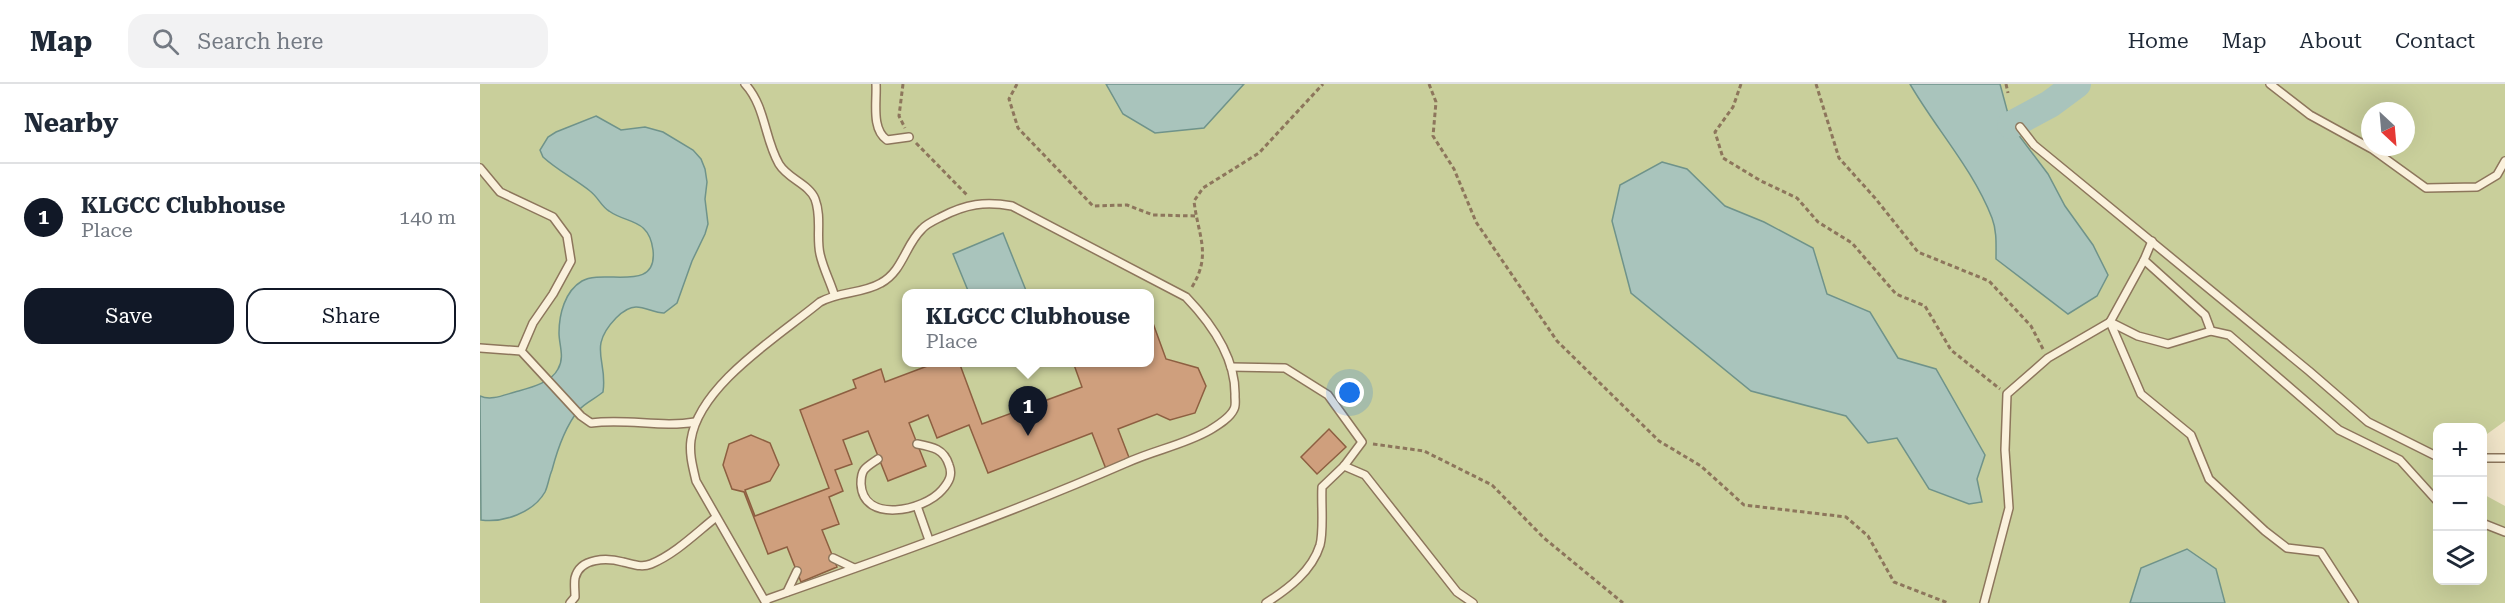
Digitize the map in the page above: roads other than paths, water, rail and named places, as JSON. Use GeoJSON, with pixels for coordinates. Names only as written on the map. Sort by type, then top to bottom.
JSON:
{"type":"FeatureCollection","features":[{"type":"Feature","properties":{"kind":"lane"},"geometry":{"type":"LineString","coordinates":[[745,84],[761,110],[778,163],[786,174],[808,189],[815,198],[820,254],[834,294]]}},
{"type":"Feature","properties":{"kind":"lane"},"geometry":{"type":"LineString","coordinates":[[876,84],[877,125],[880,135],[887,140],[909,137]]}},
{"type":"Feature","properties":{"kind":"lane"},"geometry":{"type":"LineString","coordinates":[[2270,84],[2310,115],[2372,149],[2426,188],[2477,187],[2498,175],[2505,161]]}},
{"type":"Feature","properties":{"kind":"lane"},"geometry":{"type":"LineString","coordinates":[[2020,128],[2034,145],[2368,422],[2433,455]]}},
{"type":"Feature","properties":{"kind":"lane"},"geometry":{"type":"LineString","coordinates":[[480,168],[500,192],[553,217],[567,236],[571,261],[532,324],[521,351]]}},
{"type":"Feature","properties":{"kind":"lane"},"geometry":{"type":"LineString","coordinates":[[976,203],[1012,206],[1186,297],[1203,314],[1217,336],[1231,367],[1235,386],[1235,409],[1211,430],[1177,446],[1154,451],[1088,479],[765,602],[715,518],[696,481],[691,460],[691,441],[696,422],[710,396],[720,384],[820,302],[834,294],[868,288],[881,283],[899,268],[921,229],[959,208],[976,203]]}},
{"type":"Feature","properties":{"kind":"lane"},"geometry":{"type":"LineString","coordinates":[[1984,603],[2009,508],[2005,450],[2007,394],[2048,358],[2110,322],[2152,242]]}},
{"type":"Feature","properties":{"kind":"lane"},"geometry":{"type":"LineString","coordinates":[[2144,260],[2205,315],[2211,331]]}},
{"type":"Feature","properties":{"kind":"lane"},"geometry":{"type":"LineString","coordinates":[[2110,322],[2138,336],[2168,344],[2211,331],[2229,335],[2339,430],[2400,460],[2433,496]]}},
{"type":"Feature","properties":{"kind":"lane"},"geometry":{"type":"LineString","coordinates":[[2110,322],[2141,394],[2191,435],[2209,479],[2265,531],[2287,548],[2321,552],[2354,603]]}},
{"type":"Feature","properties":{"kind":"lane"},"geometry":{"type":"LineString","coordinates":[[480,348],[521,351],[581,416],[591,423],[614,420],[675,426],[696,422]]}},
{"type":"Feature","properties":{"kind":"lane"},"geometry":{"type":"LineString","coordinates":[[1231,367],[1285,368],[1328,394],[1362,442],[1344,466],[1322,488],[1320,545],[1305,572],[1282,593],[1266,603]]}},
{"type":"Feature","properties":{"kind":"lane"},"geometry":{"type":"LineString","coordinates":[[878,459],[864,469],[862,475],[862,492],[870,503],[880,508],[902,511],[917,506],[931,500],[940,492],[950,480],[951,469],[947,457],[939,449],[917,444]]}},
{"type":"Feature","properties":{"kind":"lane"},"geometry":{"type":"LineString","coordinates":[[2487,458],[2505,458]]}},
{"type":"Feature","properties":{"kind":"lane"},"geometry":{"type":"LineString","coordinates":[[1344,466],[1365,475],[1457,592],[1473,603]]}},
{"type":"Feature","properties":{"kind":"lane"},"geometry":{"type":"LineString","coordinates":[[917,506],[928,540]]}},
{"type":"Feature","properties":{"kind":"lane"},"geometry":{"type":"LineString","coordinates":[[570,603],[575,597],[575,578],[587,564],[607,559],[636,566],[648,565],[673,551],[715,518]]}},
{"type":"Feature","properties":{"kind":"lane"},"geometry":{"type":"LineString","coordinates":[[2487,525],[2505,532]]}},
{"type":"Feature","properties":{"kind":"lane"},"geometry":{"type":"LineString","coordinates":[[833,558],[854,568]]}},
{"type":"Feature","properties":{"kind":"lane"},"geometry":{"type":"LineString","coordinates":[[788,592],[797,571]]}},
{"type":"Feature","properties":{"kind":"lane"},"geometry":{"type":"LineString","coordinates":[[575,597],[581,603]]}},
{"type":"Feature","properties":{"kind":"water"},"geometry":{"type":"Polygon","coordinates":[[[1106,84],[1244,84],[1204,128],[1155,133],[1123,114],[1106,84]]]}},
{"type":"Feature","properties":{"kind":"water"},"geometry":{"type":"Polygon","coordinates":[[[1910,84],[2000,84],[2011,125],[2048,174],[2065,206],[2093,245],[2108,275],[2097,296],[2068,314],[1996,259],[1995,228],[1984,200],[1965,166],[1910,84]]]}},
{"type":"Feature","properties":{"kind":"water"},"geometry":{"type":"Polygon","coordinates":[[[596,116],[621,130],[645,127],[663,132],[693,150],[701,159],[705,169],[708,224],[677,303],[664,313],[640,307],[631,308],[618,316],[607,328],[600,346],[603,392],[580,408],[573,417],[559,447],[546,490],[540,499],[517,515],[499,520],[481,520],[480,396],[493,398],[527,389],[555,374],[561,360],[560,318],[567,297],[576,285],[592,278],[639,276],[647,272],[652,263],[653,250],[647,232],[636,223],[606,209],[590,191],[543,157],[540,150],[548,137],[556,132],[596,116]]]}},
{"type":"Feature","properties":{"kind":"water"},"geometry":{"type":"Polygon","coordinates":[[[1662,162],[1687,169],[1725,206],[1764,222],[1813,248],[1827,294],[1870,312],[1898,358],[1936,369],[1985,455],[1977,479],[1982,502],[1969,504],[1929,489],[1897,438],[1868,443],[1846,416],[1751,391],[1631,293],[1612,221],[1620,185],[1662,162]]]}},
{"type":"Feature","properties":{"kind":"water"},"geometry":{"type":"Polygon","coordinates":[[[1003,233],[1025,289],[967,289],[953,254],[1003,233]]]}},
{"type":"Feature","properties":{"kind":"water"},"geometry":{"type":"Polygon","coordinates":[[[2187,549],[2216,569],[2225,603],[2130,603],[2141,568],[2187,549]]]}},
{"type":"Feature","properties":{"kind":"waterway"},"geometry":{"type":"LineString","coordinates":[[2011,125],[2050,104],[2077,84]]}},
{"type":"Feature","properties":{"kind":"place","name":"KLGCC Clubhouse"},"geometry":{"type":"Point","coordinates":[1028,436]}}]}
